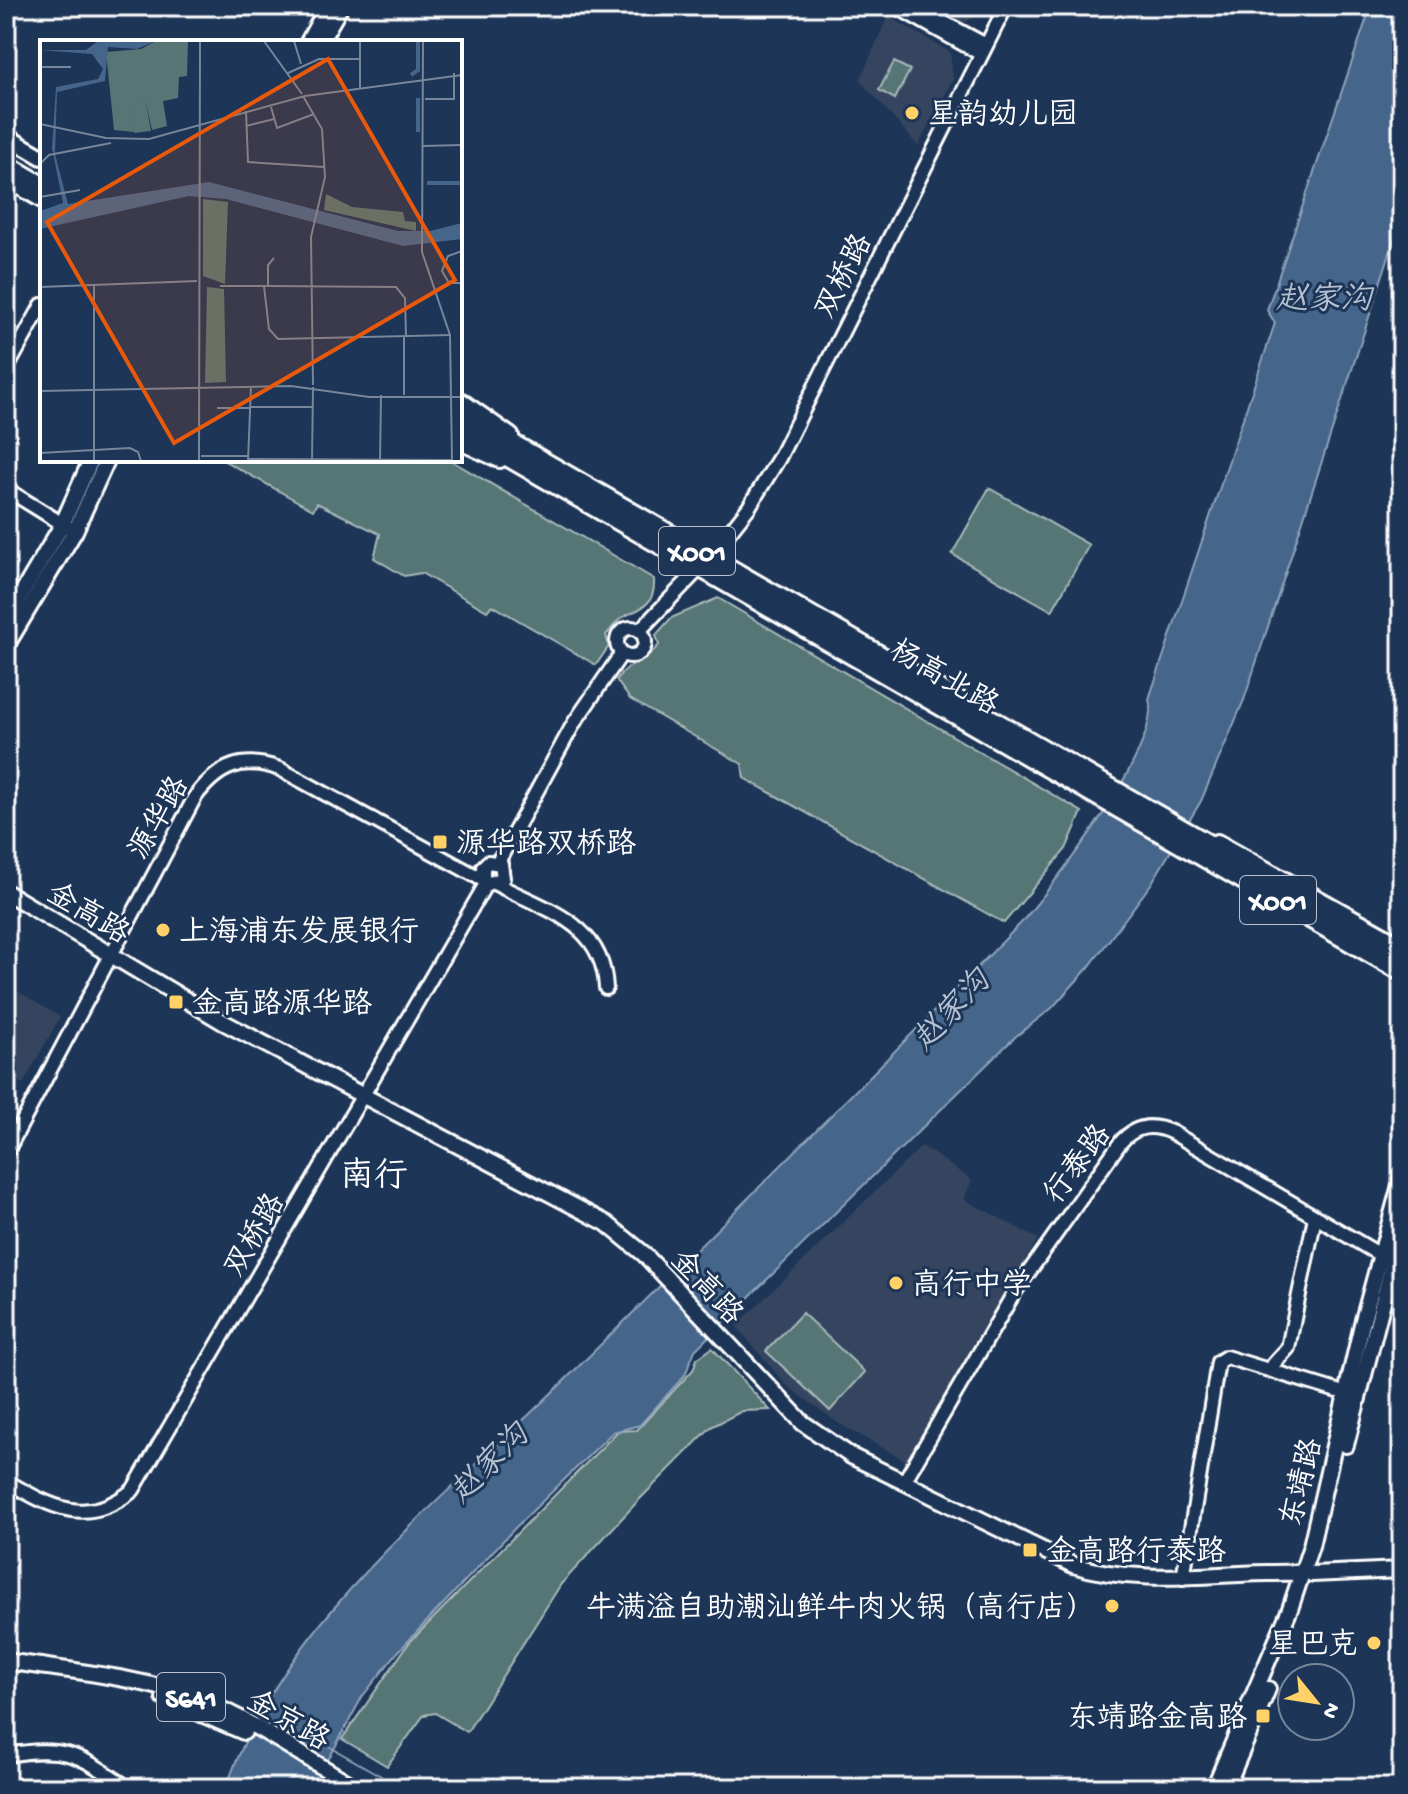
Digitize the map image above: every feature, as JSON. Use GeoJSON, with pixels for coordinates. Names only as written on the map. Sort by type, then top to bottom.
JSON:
{"type":"FeatureCollection","features":[{"type":"Feature","properties":{"kind":"highway"},"geometry":{"type":"LineString","coordinates":[[6,151],[40,171]]}},
{"type":"Feature","properties":{"kind":"highway"},"geometry":{"type":"LineString","coordinates":[[6,165],[40,185]]}},
{"type":"Feature","properties":{"kind":"highway","name":"杨高北路"},"geometry":{"type":"LineString","coordinates":[[462,415],[553,476]]}},
{"type":"Feature","properties":{"kind":"highway","name":"杨高北路"},"geometry":{"type":"LineString","coordinates":[[462,430],[553,476],[1159,824],[1402,971]]}},
{"type":"Feature","properties":{"kind":"highway","name":"杨高北路"},"geometry":{"type":"LineString","coordinates":[[1159,824],[1402,956]]}},
{"type":"Feature","properties":{"kind":"main road"},"geometry":{"type":"LineString","coordinates":[[309,40],[328,6]]}},
{"type":"Feature","properties":{"kind":"main road"},"geometry":{"type":"LineString","coordinates":[[321,40],[341,6]]}},
{"type":"Feature","properties":{"kind":"main road"},"geometry":{"type":"LineString","coordinates":[[6,136],[40,156]]}},
{"type":"Feature","properties":{"kind":"main road"},"geometry":{"type":"LineString","coordinates":[[6,179],[40,199]]}},
{"type":"Feature","properties":{"kind":"main road","name":"X001"},"geometry":{"type":"LineString","coordinates":[[462,402],[553,476]]}},
{"type":"Feature","properties":{"kind":"main road","name":"X001"},"geometry":{"type":"LineString","coordinates":[[462,443],[553,476]]}},
{"type":"Feature","properties":{"kind":"main road"},"geometry":{"type":"LineString","coordinates":[[6,620],[69,528],[90,462]]}},
{"type":"Feature","properties":{"kind":"main road"},"geometry":{"type":"LineString","coordinates":[[6,646],[106,462]]}},
{"type":"Feature","properties":{"kind":"main road","name":"X001"},"geometry":{"type":"LineString","coordinates":[[1159,824],[1241,852],[1402,945]]}},
{"type":"Feature","properties":{"kind":"main road","name":"X001"},"geometry":{"type":"LineString","coordinates":[[1159,824],[1224,879],[1402,981]]}},
{"type":"Feature","properties":{"kind":"main road","name":"金高路"},"geometry":{"type":"LineString","coordinates":[[6,892],[223,1022],[583,1209],[644,1254],[788,1410],[835,1444],[1073,1565],[1091,1571],[1183,1578],[1254,1572],[1402,1570]]}},
{"type":"Feature","properties":{"kind":"main road","name":"东靖路"},"geometry":{"type":"LineString","coordinates":[[1226,1788],[1307,1573],[1341,1427],[1386,1258],[1402,1178]]}},
{"type":"Feature","properties":{"kind":"main road","name":"东靖路"},"geometry":{"type":"LineString","coordinates":[[1386,1258],[1402,1228]]}},
{"type":"Feature","properties":{"kind":"main road","name":"东靖路"},"geometry":{"type":"LineString","coordinates":[[1214,1788],[1307,1573]]}},
{"type":"Feature","properties":{"kind":"main road","name":"金京路"},"geometry":{"type":"LineString","coordinates":[[6,1661],[148,1684],[195,1698],[226,1712],[357,1788]]}},
{"type":"Feature","properties":{"kind":"main road","name":"金京路"},"geometry":{"type":"LineString","coordinates":[[6,1670],[136,1691],[182,1704],[236,1728],[338,1788]]}},
{"type":"Feature","properties":{"kind":"street"},"geometry":{"type":"LineString","coordinates":[[895,6],[983,50]]}},
{"type":"Feature","properties":{"kind":"street"},"geometry":{"type":"LineString","coordinates":[[913,6],[983,50]]}},
{"type":"Feature","properties":{"kind":"street","name":"双桥路"},"geometry":{"type":"LineString","coordinates":[[639,631],[704,563],[749,507],[779,458],[1006,6]]}},
{"type":"Feature","properties":{"kind":"street"},"geometry":{"type":"LineString","coordinates":[[6,370],[40,309]]}},
{"type":"Feature","properties":{"kind":"street"},"geometry":{"type":"LineString","coordinates":[[6,489],[69,528]]}},
{"type":"Feature","properties":{"kind":"street","name":"双桥路"},"geometry":{"type":"LineString","coordinates":[[627,628],[639,631],[644,638],[642,651],[634,656],[622,653],[617,646],[620,633],[627,628]]}},
{"type":"Feature","properties":{"kind":"street","name":"双桥路"},"geometry":{"type":"LineString","coordinates":[[6,1481],[53,1506],[83,1511],[110,1506],[133,1490],[488,881],[504,874],[498,862],[574,723],[622,653]]}},
{"type":"Feature","properties":{"kind":"street","name":"源华路"},"geometry":{"type":"LineString","coordinates":[[6,1153],[195,797],[217,773],[246,761],[280,769],[577,926],[590,937],[602,958],[606,988]]}},
{"type":"Feature","properties":{"kind":"street","name":"行泰路"},"geometry":{"type":"LineString","coordinates":[[905,1480],[1022,1281],[1120,1143],[1136,1129],[1164,1129],[1386,1258]]}},
{"type":"Feature","properties":{"kind":"street"},"geometry":{"type":"LineString","coordinates":[[1270,1368],[1288,1348],[1315,1217]]}},
{"type":"Feature","properties":{"kind":"street"},"geometry":{"type":"LineString","coordinates":[[1183,1578],[1218,1362],[1226,1357],[1337,1391]]}},
{"type":"Feature","properties":{"kind":"street"},"geometry":{"type":"LineString","coordinates":[[6,1755],[39,1750],[81,1756],[121,1783],[123,1788]]}},
{"type":"Feature","properties":{"kind":"shaded area"},"geometry":{"type":"Polygon","coordinates":[[[934,6],[994,6],[964,23],[934,6]]]}},
{"type":"Feature","properties":{"kind":"shaded area","name":"星韵幼儿园"},"geometry":{"type":"Polygon","coordinates":[[[888,16],[950,52],[953,79],[918,146],[860,80],[888,16]]]}},
{"type":"Feature","properties":{"kind":"shaded area"},"geometry":{"type":"Polygon","coordinates":[[[6,984],[60,1017],[23,1084],[6,1074],[6,984]]]}},
{"type":"Feature","properties":{"kind":"shaded area","name":"高行中学"},"geometry":{"type":"Polygon","coordinates":[[[922,1146],[972,1180],[964,1199],[1038,1239],[906,1461],[838,1423],[786,1385],[736,1326],[922,1146]]]}},
{"type":"Feature","properties":{"kind":"green space"},"geometry":{"type":"Polygon","coordinates":[[[894,62],[910,70],[895,99],[879,90],[894,62]]]}},
{"type":"Feature","properties":{"kind":"green space"},"geometry":{"type":"Polygon","coordinates":[[[227,462],[453,462],[654,579],[654,589],[652,597],[643,607],[619,620],[606,635],[609,646],[596,665],[492,605],[487,611],[421,573],[404,576],[374,558],[380,534],[317,503],[313,510],[227,462]]]}},
{"type":"Feature","properties":{"kind":"green space"},"geometry":{"type":"Polygon","coordinates":[[[989,488],[1089,545],[1052,611],[952,554],[989,488]]]}},
{"type":"Feature","properties":{"kind":"green space"},"geometry":{"type":"Polygon","coordinates":[[[718,598],[1082,812],[1066,849],[1004,923],[744,778],[742,764],[630,699],[616,680],[620,674],[659,645],[656,635],[671,618],[718,598]]]}},
{"type":"Feature","properties":{"kind":"green space"},"geometry":{"type":"Polygon","coordinates":[[[802,1313],[865,1372],[830,1411],[766,1351],[802,1313]]]}},
{"type":"Feature","properties":{"kind":"green space"},"geometry":{"type":"Polygon","coordinates":[[[712,1348],[770,1410],[742,1411],[711,1427],[637,1502],[561,1584],[467,1732],[435,1713],[424,1715],[387,1766],[342,1739],[409,1643],[618,1431],[637,1430],[693,1370],[697,1359],[712,1348]]]}},
{"type":"Feature","properties":{"kind":"water","name":"赵家沟"},"geometry":{"type":"Polygon","coordinates":[[[1371,6],[1402,6],[1402,216],[1244,700],[1201,801],[1151,884],[1089,967],[1052,1008],[1015,1037],[695,1350],[685,1375],[640,1425],[613,1432],[515,1528],[397,1653],[362,1697],[313,1788],[226,1788],[253,1726],[287,1668],[328,1615],[422,1515],[627,1319],[1022,922],[1103,814],[1139,749],[1149,721],[1149,699],[1275,323],[1267,310],[1371,6]]]}},
{"type":"Feature","properties":{"kind":"waterway"},"geometry":{"type":"LineString","coordinates":[[330,1747],[402,1788]]}},
{"type":"Feature","properties":{"kind":"place","name":"星韵幼儿园"},"geometry":{"type":"Point","coordinates":[912,113]}},
{"type":"Feature","properties":{"kind":"place","name":"源华路双桥路"},"geometry":{"type":"Point","coordinates":[440,842]}},
{"type":"Feature","properties":{"kind":"place","name":"上海浦东发展银行"},"geometry":{"type":"Point","coordinates":[163,930]}},
{"type":"Feature","properties":{"kind":"place","name":"金高路源华路"},"geometry":{"type":"Point","coordinates":[176,1002]}},
{"type":"Feature","properties":{"kind":"place","name":"高行中学"},"geometry":{"type":"Point","coordinates":[896,1283]}},
{"type":"Feature","properties":{"kind":"place","name":"金高路行泰路"},"geometry":{"type":"Point","coordinates":[1030,1550]}},
{"type":"Feature","properties":{"kind":"place","name":"牛满溢自助潮汕鲜牛肉火锅（高行店）"},"geometry":{"type":"Point","coordinates":[1112,1606]}},
{"type":"Feature","properties":{"kind":"place","name":"星巴克"},"geometry":{"type":"Point","coordinates":[1374,1643]}},
{"type":"Feature","properties":{"kind":"place","name":"东靖路金高路"},"geometry":{"type":"Point","coordinates":[1263,1716]}},
{"type":"Feature","properties":{"kind":"district","name":"南行"},"geometry":{"type":"Point","coordinates":[374,1173]}}]}
